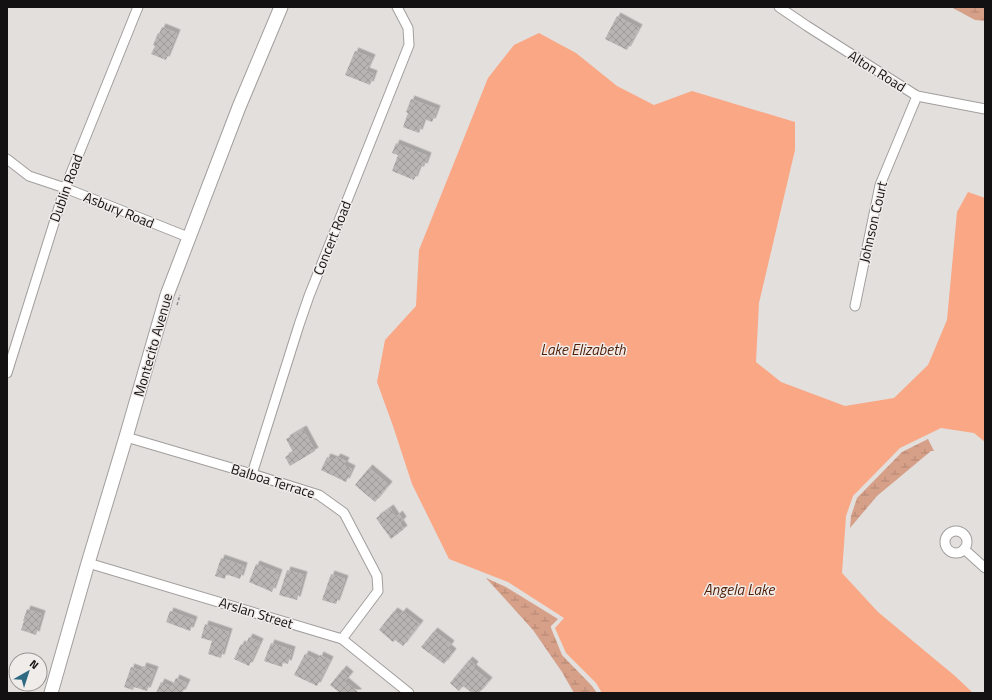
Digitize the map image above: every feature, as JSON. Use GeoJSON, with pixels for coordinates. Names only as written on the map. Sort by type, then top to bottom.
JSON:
{"type":"FeatureCollection","features":[{"type":"Feature","properties":{"kind":"street","name":"Dublin Road"},"geometry":{"type":"LineString","coordinates":[[7,373],[65,188],[138,7]]}},
{"type":"Feature","properties":{"kind":"street","name":"Montecito Avenue"},"geometry":{"type":"LineString","coordinates":[[54,692],[88,563],[167,295],[239,107],[281,7]]}},
{"type":"Feature","properties":{"kind":"street","name":"Concert Road"},"geometry":{"type":"LineString","coordinates":[[252,474],[298,325],[409,45],[408,28],[397,7]]}},
{"type":"Feature","properties":{"kind":"street","name":"Alton Road"},"geometry":{"type":"LineString","coordinates":[[779,7],[917,96],[985,109]]}},
{"type":"Feature","properties":{"kind":"street","name":"Johnson Court"},"geometry":{"type":"LineString","coordinates":[[855,306],[880,185],[917,96]]}},
{"type":"Feature","properties":{"kind":"street","name":"Asbury Road"},"geometry":{"type":"LineString","coordinates":[[7,159],[29,176],[65,188],[188,237]]}},
{"type":"Feature","properties":{"kind":"street","name":"Balboa Terrace"},"geometry":{"type":"LineString","coordinates":[[126,438],[319,495],[344,512],[377,576],[378,592],[342,640]]}},
{"type":"Feature","properties":{"kind":"street"},"geometry":{"type":"LineString","coordinates":[[964,549],[985,568]]}},
{"type":"Feature","properties":{"kind":"street","name":"Arslan Street"},"geometry":{"type":"LineString","coordinates":[[88,563],[342,640],[409,693]]}},
{"type":"Feature","properties":{"kind":"path"},"geometry":{"type":"LineString","coordinates":[[176,306],[181,292]]}},
{"type":"Feature","properties":{"kind":"green space"},"geometry":{"type":"Polygon","coordinates":[[[951,7],[985,7],[985,21],[975,20],[951,7]]]}},
{"type":"Feature","properties":{"kind":"green space"},"geometry":{"type":"Polygon","coordinates":[[[928,439],[934,451],[931,451],[877,496],[850,528],[851,516],[857,498],[902,452],[928,439]]]}},
{"type":"Feature","properties":{"kind":"green space"},"geometry":{"type":"Polygon","coordinates":[[[486,578],[506,587],[558,619],[551,626],[551,628],[562,655],[597,693],[574,693],[562,672],[533,630],[486,578]]]}},
{"type":"Feature","properties":{"kind":"water","name":"Lake Elizabeth"},"geometry":{"type":"Polygon","coordinates":[[[539,33],[576,53],[617,86],[654,105],[692,91],[795,122],[795,150],[759,303],[756,362],[781,382],[845,406],[894,398],[928,365],[947,320],[957,212],[968,192],[985,198],[985,442],[974,433],[941,428],[900,448],[853,496],[846,516],[842,573],[878,612],[955,676],[973,693],[602,693],[596,683],[566,653],[555,628],[564,618],[508,582],[449,559],[412,484],[377,382],[385,340],[416,306],[419,250],[488,78],[514,45],[539,33]]]}},
{"type":"Feature","properties":{"kind":"building"},"geometry":{"type":"Polygon","coordinates":[[[617,16],[639,28],[627,50],[605,39],[617,16]]]}},
{"type":"Feature","properties":{"kind":"building"},"geometry":{"type":"Polygon","coordinates":[[[162,27],[177,33],[166,60],[151,54],[155,46],[153,45],[162,27]]]}},
{"type":"Feature","properties":{"kind":"building"},"geometry":{"type":"Polygon","coordinates":[[[355,51],[372,58],[366,71],[374,74],[370,85],[345,75],[355,51]]]}},
{"type":"Feature","properties":{"kind":"building"},"geometry":{"type":"Polygon","coordinates":[[[411,99],[437,109],[432,122],[424,119],[419,133],[403,127],[408,113],[406,112],[411,99]]]}},
{"type":"Feature","properties":{"kind":"building"},"geometry":{"type":"Polygon","coordinates":[[[396,143],[428,156],[424,167],[420,165],[414,180],[392,171],[398,155],[392,153],[396,143]]]}},
{"type":"Feature","properties":{"kind":"building"},"geometry":{"type":"Polygon","coordinates":[[[303,429],[315,451],[290,466],[285,457],[293,452],[286,439],[303,429]]]}},
{"type":"Feature","properties":{"kind":"building"},"geometry":{"type":"Polygon","coordinates":[[[327,457],[335,460],[337,457],[346,461],[344,465],[352,469],[346,482],[321,470],[327,457]]]}},
{"type":"Feature","properties":{"kind":"building"},"geometry":{"type":"Polygon","coordinates":[[[369,468],[389,485],[375,502],[355,485],[369,468]]]}},
{"type":"Feature","properties":{"kind":"building"},"geometry":{"type":"Polygon","coordinates":[[[390,508],[396,517],[399,514],[403,520],[400,523],[404,529],[391,539],[376,518],[390,508]]]}},
{"type":"Feature","properties":{"kind":"building"},"geometry":{"type":"Polygon","coordinates":[[[221,558],[244,566],[240,579],[226,574],[225,579],[215,576],[221,558]]]}},
{"type":"Feature","properties":{"kind":"building"},"geometry":{"type":"Polygon","coordinates":[[[256,564],[279,573],[272,592],[249,582],[256,564]]]}},
{"type":"Feature","properties":{"kind":"building"},"geometry":{"type":"Polygon","coordinates":[[[287,570],[304,575],[297,600],[279,595],[287,570]]]}},
{"type":"Feature","properties":{"kind":"building"},"geometry":{"type":"Polygon","coordinates":[[[331,574],[345,579],[336,604],[322,600],[331,574]]]}},
{"type":"Feature","properties":{"kind":"building"},"geometry":{"type":"Polygon","coordinates":[[[27,609],[42,614],[36,635],[21,630],[27,609]]]}},
{"type":"Feature","properties":{"kind":"building"},"geometry":{"type":"Polygon","coordinates":[[[170,611],[194,620],[190,631],[166,622],[170,611]]]}},
{"type":"Feature","properties":{"kind":"building"},"geometry":{"type":"Polygon","coordinates":[[[394,611],[400,615],[403,611],[420,624],[403,646],[395,640],[393,642],[379,630],[394,611]]]}},
{"type":"Feature","properties":{"kind":"building"},"geometry":{"type":"Polygon","coordinates":[[[205,624],[229,632],[221,658],[208,654],[212,641],[201,638],[205,624]]]}},
{"type":"Feature","properties":{"kind":"building"},"geometry":{"type":"Polygon","coordinates":[[[434,631],[451,644],[448,648],[453,652],[444,664],[421,647],[434,631]]]}},
{"type":"Feature","properties":{"kind":"building"},"geometry":{"type":"Polygon","coordinates":[[[249,637],[260,642],[249,666],[234,659],[241,644],[245,646],[249,637]]]}},
{"type":"Feature","properties":{"kind":"building"},"geometry":{"type":"Polygon","coordinates":[[[271,643],[292,650],[288,664],[283,662],[282,667],[264,661],[271,643]]]}},
{"type":"Feature","properties":{"kind":"building"},"geometry":{"type":"Polygon","coordinates":[[[305,654],[318,660],[320,655],[330,660],[317,686],[294,675],[305,654]]]}},
{"type":"Feature","properties":{"kind":"building"},"geometry":{"type":"Polygon","coordinates":[[[469,660],[475,665],[473,668],[489,681],[479,693],[472,693],[463,686],[459,691],[450,683],[469,660]]]}},
{"type":"Feature","properties":{"kind":"building"},"geometry":{"type":"Polygon","coordinates":[[[143,666],[155,670],[147,691],[134,687],[133,690],[124,687],[131,667],[141,671],[143,666]]]}},
{"type":"Feature","properties":{"kind":"building"},"geometry":{"type":"Polygon","coordinates":[[[343,669],[350,675],[345,681],[358,693],[340,693],[330,685],[343,669]]]}},
{"type":"Feature","properties":{"kind":"building"},"geometry":{"type":"Polygon","coordinates":[[[176,678],[187,683],[182,693],[156,693],[161,682],[172,687],[176,678]]]}},
{"type":"Feature","properties":{"kind":"water label","name":"Angela Lake"},"geometry":{"type":"Point","coordinates":[739,590]}}]}
